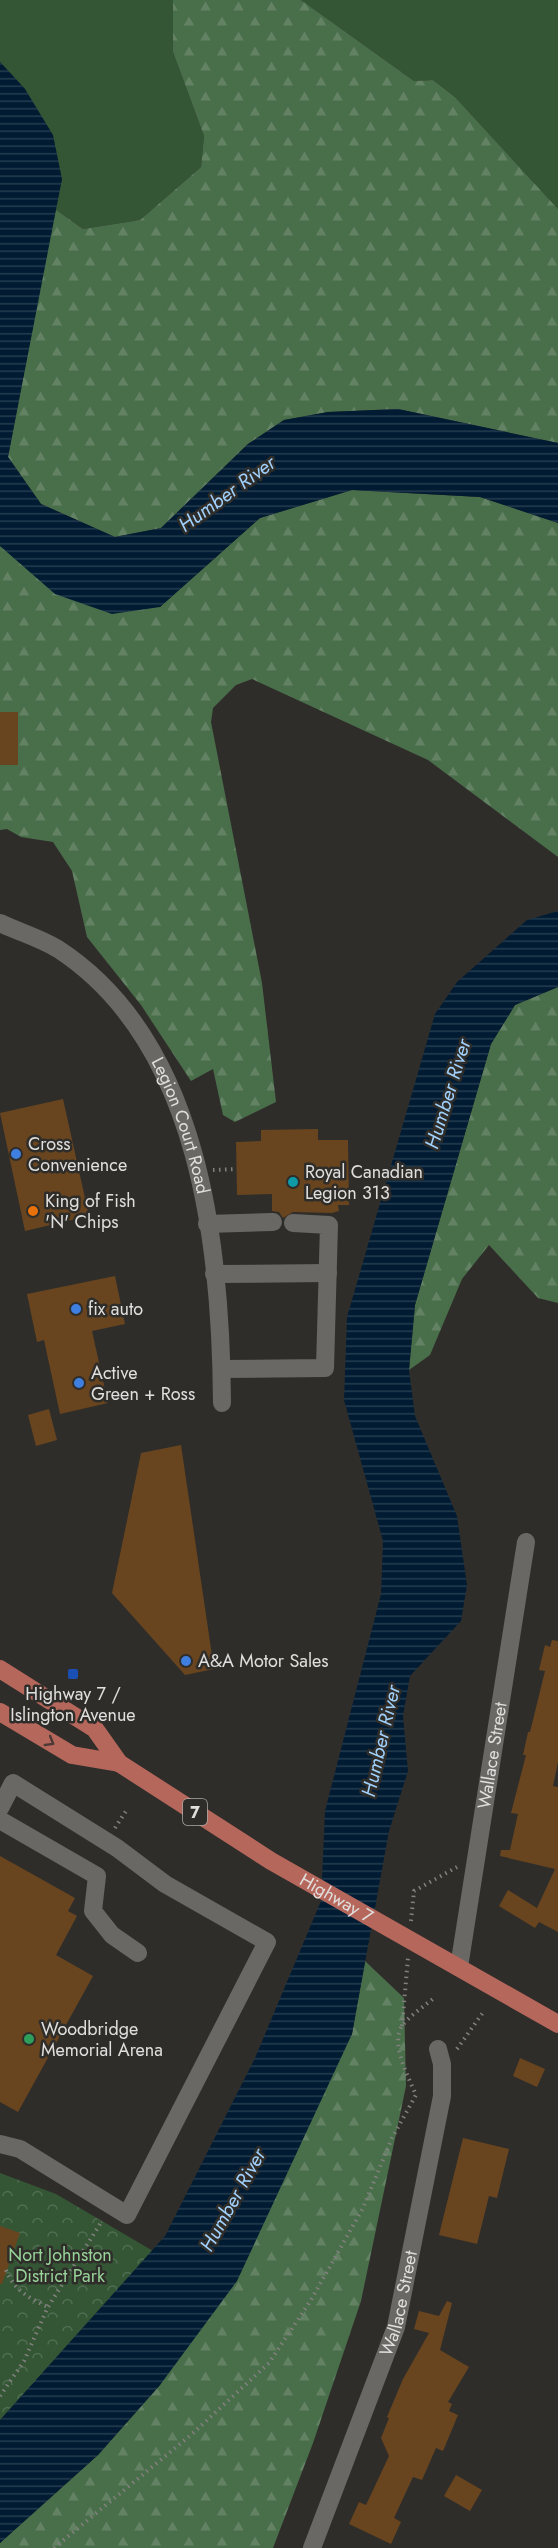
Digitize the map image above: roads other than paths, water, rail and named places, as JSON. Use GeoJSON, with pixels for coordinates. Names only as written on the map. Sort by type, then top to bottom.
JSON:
{"type":"FeatureCollection","features":[{"type":"Feature","properties":{"kind":"main road","name":"Highway 7"},"geometry":{"type":"LineString","coordinates":[[0,1669],[95,1729],[119,1763],[272,1861],[558,2024]]}},
{"type":"Feature","properties":{"kind":"main road","name":"Highway 7"},"geometry":{"type":"LineString","coordinates":[[0,1713],[72,1755],[119,1763]]}},
{"type":"Feature","properties":{"kind":"street","name":"Legion Court Road"},"geometry":{"type":"LineString","coordinates":[[0,923],[57,949],[81,967],[120,1006],[147,1044],[173,1093],[196,1154],[221,1331],[222,1403]]}},
{"type":"Feature","properties":{"kind":"street"},"geometry":{"type":"LineString","coordinates":[[207,1224],[273,1222]]}},
{"type":"Feature","properties":{"kind":"street"},"geometry":{"type":"LineString","coordinates":[[222,1369],[325,1368],[329,1225],[293,1223]]}},
{"type":"Feature","properties":{"kind":"street"},"geometry":{"type":"LineString","coordinates":[[214,1274],[328,1274]]}},
{"type":"Feature","properties":{"kind":"street","name":"Wallace Street"},"geometry":{"type":"LineString","coordinates":[[459,1967],[526,1542]]}},
{"type":"Feature","properties":{"kind":"street"},"geometry":{"type":"LineString","coordinates":[[0,1808],[13,1783],[117,1848],[165,1884],[267,1942],[127,2215],[20,2150],[0,2144]]}},
{"type":"Feature","properties":{"kind":"street"},"geometry":{"type":"LineString","coordinates":[[0,1820],[97,1876],[93,1911],[112,1935],[138,1953]]}},
{"type":"Feature","properties":{"kind":"street","name":"Wallace Street"},"geometry":{"type":"LineString","coordinates":[[312,2548],[396,2327],[442,2096],[440,2057]]}},
{"type":"Feature","properties":{"kind":"water","name":"Humber River"},"geometry":{"type":"Polygon","coordinates":[[[0,62],[25,89],[53,135],[62,179],[8,457],[41,504],[115,537],[161,528],[248,444],[284,420],[328,412],[398,409],[558,443],[558,523],[480,497],[352,490],[260,518],[160,607],[112,614],[55,594],[0,546],[0,62]]]}},
{"type":"Feature","properties":{"kind":"water","name":"Humber River"},"geometry":{"type":"Polygon","coordinates":[[[558,911],[558,987],[515,1005],[491,1044],[415,1305],[409,1370],[415,1416],[457,1516],[467,1585],[461,1621],[410,1676],[403,1716],[408,1771],[389,1831],[352,2034],[237,2281],[160,2385],[98,2455],[0,2543],[0,2420],[165,2236],[255,2058],[321,1901],[325,1811],[381,1594],[383,1541],[344,1400],[347,1317],[435,1014],[457,982],[527,920],[558,911]]]}},
{"type":"Feature","properties":{"kind":"place","name":"Cross Convenience"},"geometry":{"type":"Point","coordinates":[16,1154]}},
{"type":"Feature","properties":{"kind":"place","name":"Royal Canadian Legion 313"},"geometry":{"type":"Point","coordinates":[293,1182]}},
{"type":"Feature","properties":{"kind":"place","name":"King of Fish 'N' Chips"},"geometry":{"type":"Point","coordinates":[33,1211]}},
{"type":"Feature","properties":{"kind":"place","name":"fix auto"},"geometry":{"type":"Point","coordinates":[76,1309]}},
{"type":"Feature","properties":{"kind":"place","name":"Active Green + Ross"},"geometry":{"type":"Point","coordinates":[79,1383]}},
{"type":"Feature","properties":{"kind":"place","name":"A&A Motor Sales"},"geometry":{"type":"Point","coordinates":[186,1661]}},
{"type":"Feature","properties":{"kind":"place","name":"Highway 7 / Islington Avenue"},"geometry":{"type":"Point","coordinates":[73,1674]}},
{"type":"Feature","properties":{"kind":"place","name":"Woodbridge Memorial Arena"},"geometry":{"type":"Point","coordinates":[29,2039]}},
{"type":"Feature","properties":{"kind":"park label","name":"Nort Johnston District Park"},"geometry":{"type":"Point","coordinates":[60,2265]}}]}
